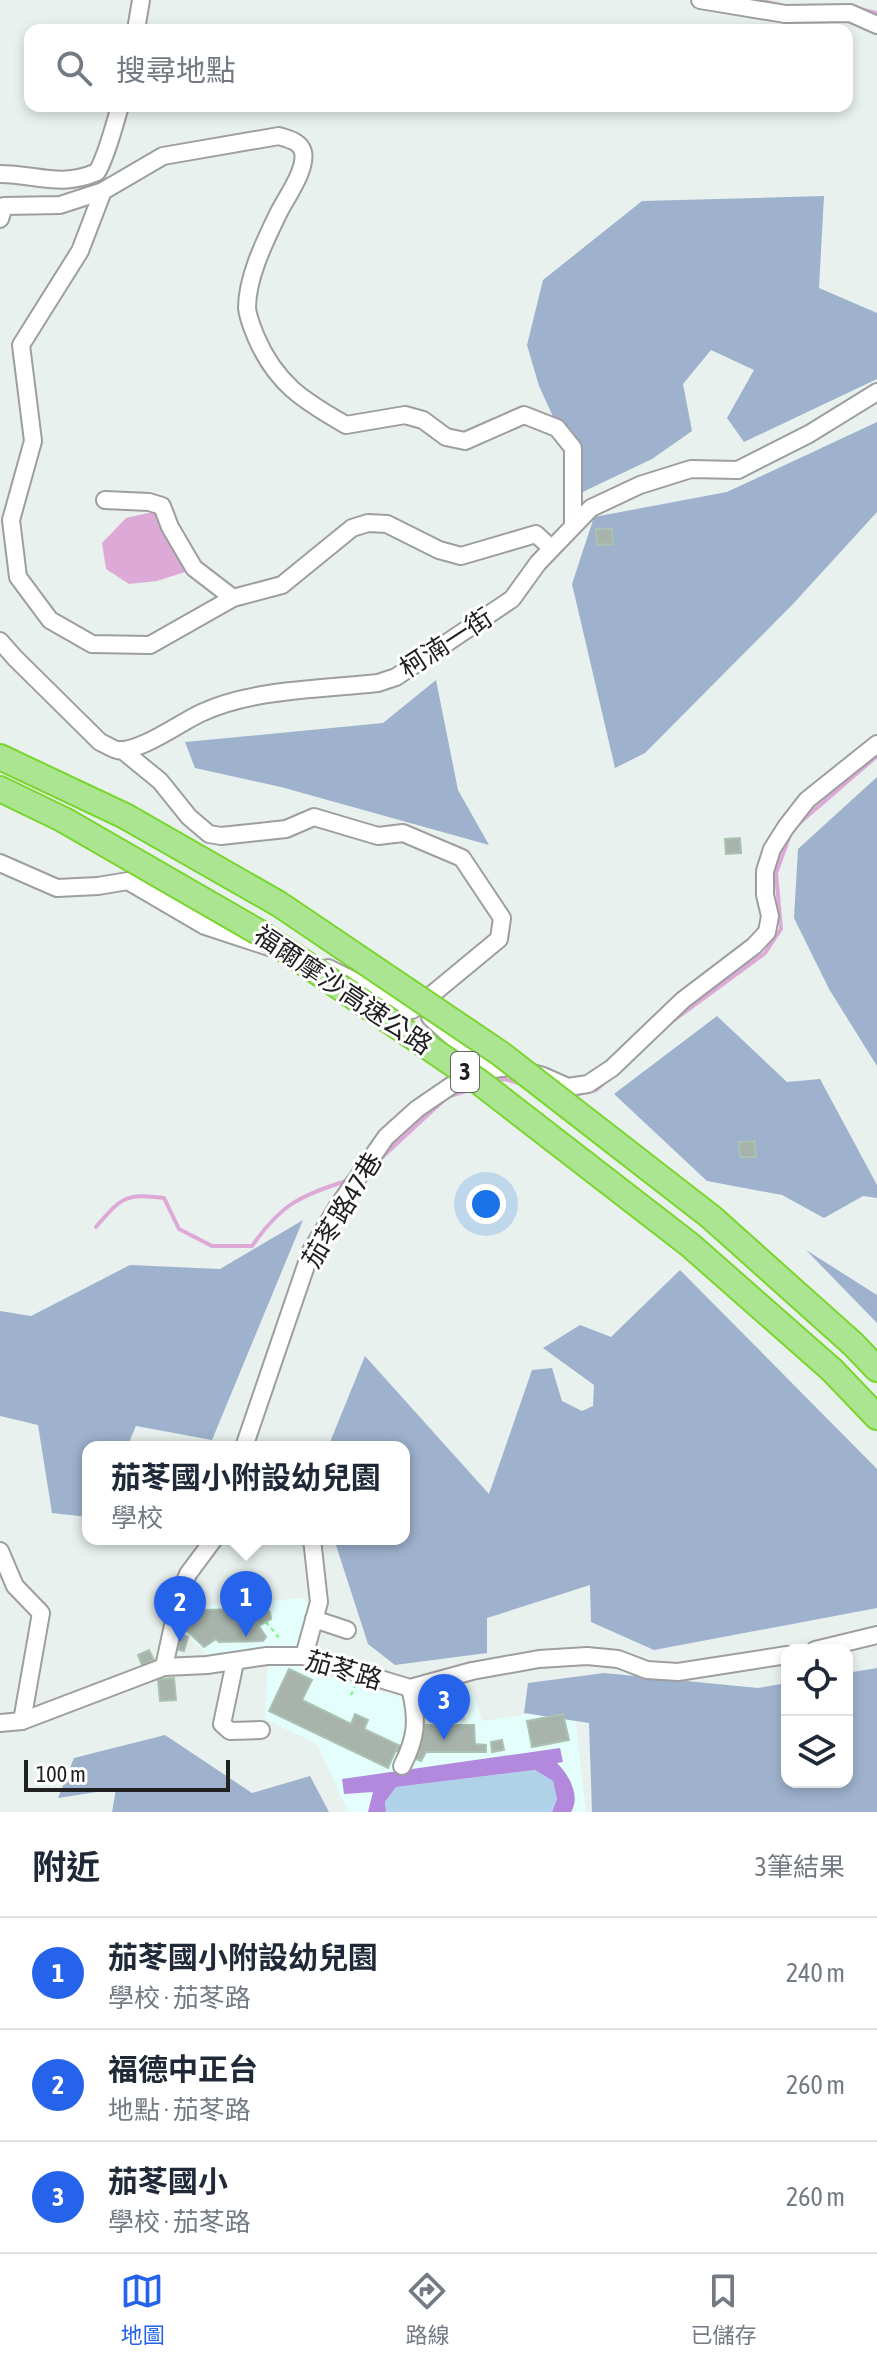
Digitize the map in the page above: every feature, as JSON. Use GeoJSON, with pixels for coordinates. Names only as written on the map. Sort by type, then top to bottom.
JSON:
{"type":"FeatureCollection","features":[{"type":"Feature","properties":{"kind":"highway","name":"福爾摩沙高速公路"},"geometry":{"type":"LineString","coordinates":[[0,757],[125,816],[279,904],[501,1054],[711,1217],[877,1369]]}},
{"type":"Feature","properties":{"kind":"highway","name":"福爾摩沙高速公路"},"geometry":{"type":"LineString","coordinates":[[0,789],[64,820],[260,933],[478,1081],[690,1245],[832,1370],[877,1417]]}},
{"type":"Feature","properties":{"kind":"street"},"geometry":{"type":"LineString","coordinates":[[137,24],[141,0]]}},
{"type":"Feature","properties":{"kind":"street"},"geometry":{"type":"LineString","coordinates":[[700,0],[785,14],[850,13],[877,25]]}},
{"type":"Feature","properties":{"kind":"street"},"geometry":{"type":"LineString","coordinates":[[0,174],[22,174],[48,181],[72,180],[97,172],[104,161],[118,112]]}},
{"type":"Feature","properties":{"kind":"street"},"geometry":{"type":"LineString","coordinates":[[0,219],[4,206],[60,205],[103,191],[163,156],[279,136],[296,142],[304,157],[295,186],[278,213],[252,280],[247,306],[262,351],[280,379],[304,401],[346,425],[405,415],[423,420],[446,437],[465,441],[524,415],[557,428],[573,448],[573,524]]}},
{"type":"Feature","properties":{"kind":"street"},"geometry":{"type":"LineString","coordinates":[[103,191],[80,251],[21,345],[33,441],[11,520],[18,577],[50,620],[92,644],[150,645],[233,598],[282,585],[352,528],[368,523],[387,524],[439,550],[461,556],[536,534],[551,548]]}},
{"type":"Feature","properties":{"kind":"street","name":"柯湳一街"},"geometry":{"type":"LineString","coordinates":[[122,750],[173,730],[202,712],[245,699],[378,683],[396,677],[512,599],[551,548],[591,508],[653,481],[691,469],[738,470],[809,434],[877,392]]}},
{"type":"Feature","properties":{"kind":"street"},"geometry":{"type":"LineString","coordinates":[[105,500],[149,502],[162,506],[170,527],[194,568],[233,598]]}},
{"type":"Feature","properties":{"kind":"street"},"geometry":{"type":"LineString","coordinates":[[0,641],[100,742],[122,750],[160,781],[189,817],[209,834],[221,836],[286,829],[314,817],[378,836],[403,833],[462,858],[502,918],[499,939],[412,1010],[326,967],[205,926],[128,881],[57,888],[0,863]]}},
{"type":"Feature","properties":{"kind":"street"},"geometry":{"type":"LineString","coordinates":[[418,1006],[488,1070],[510,1067],[568,1087],[588,1084],[612,1068],[683,1000],[754,946],[767,932],[770,916],[765,895],[765,871],[772,849],[807,800],[877,744]]}},
{"type":"Feature","properties":{"kind":"street","name":"茄苳路47巷"},"geometry":{"type":"LineString","coordinates":[[246,1441],[311,1251],[338,1206],[386,1137],[444,1089],[471,1072],[488,1070]]}},
{"type":"Feature","properties":{"kind":"street"},"geometry":{"type":"LineString","coordinates":[[164,1667],[180,1593],[188,1574],[210,1545]]}},
{"type":"Feature","properties":{"kind":"street"},"geometry":{"type":"LineString","coordinates":[[304,1656],[319,1602],[313,1545]]}},
{"type":"Feature","properties":{"kind":"street"},"geometry":{"type":"LineString","coordinates":[[0,1551],[15,1586],[41,1613],[22,1721]]}},
{"type":"Feature","properties":{"kind":"street"},"geometry":{"type":"LineString","coordinates":[[314,1619],[347,1630]]}},
{"type":"Feature","properties":{"kind":"street"},"geometry":{"type":"LineString","coordinates":[[840,1644],[877,1635]]}},
{"type":"Feature","properties":{"kind":"street","name":"茄苳路"},"geometry":{"type":"LineString","coordinates":[[0,1723],[22,1721],[164,1667],[235,1662],[267,1656],[304,1656],[410,1688],[472,1671],[539,1659],[587,1656],[618,1659],[647,1670],[678,1672],[781,1656]]}},
{"type":"Feature","properties":{"kind":"street"},"geometry":{"type":"LineString","coordinates":[[235,1662],[222,1724],[230,1731],[261,1730]]}},
{"type":"Feature","properties":{"kind":"street"},"geometry":{"type":"LineString","coordinates":[[402,1766],[412,1745],[417,1713],[410,1688]]}},
{"type":"Feature","properties":{"kind":"path"},"geometry":{"type":"LineString","coordinates":[[266,1622],[282,1642],[284,1656]]}},
{"type":"Feature","properties":{"kind":"shaded area"},"geometry":{"type":"Polygon","coordinates":[[[824,196],[819,288],[877,313],[877,379],[744,442],[727,418],[754,370],[711,350],[683,384],[692,431],[652,459],[568,499],[577,469],[539,386],[527,345],[543,280],[642,201],[824,196]]]}},
{"type":"Feature","properties":{"kind":"shaded area"},"geometry":{"type":"Polygon","coordinates":[[[877,422],[877,512],[793,604],[645,753],[615,768],[572,584],[594,517],[727,492],[877,422]]]}},
{"type":"Feature","properties":{"kind":"shaded area"},"geometry":{"type":"Polygon","coordinates":[[[157,511],[185,572],[157,581],[129,584],[106,569],[102,543],[126,518],[157,511]]]}},
{"type":"Feature","properties":{"kind":"shaded area"},"geometry":{"type":"Polygon","coordinates":[[[436,680],[458,790],[489,845],[281,787],[195,768],[185,742],[383,723],[436,680]]]}},
{"type":"Feature","properties":{"kind":"shaded area"},"geometry":{"type":"Polygon","coordinates":[[[877,777],[877,1066],[829,989],[794,918],[798,849],[877,777]]]}},
{"type":"Feature","properties":{"kind":"shaded area"},"geometry":{"type":"Polygon","coordinates":[[[717,1016],[787,1082],[820,1079],[877,1185],[877,1198],[863,1196],[824,1218],[782,1195],[707,1181],[614,1094],[717,1016]]]}},
{"type":"Feature","properties":{"kind":"shaded area"},"geometry":{"type":"Polygon","coordinates":[[[303,1220],[212,1440],[136,1426],[130,1441],[82,1441],[82,1516],[52,1513],[38,1425],[0,1416],[0,1311],[31,1316],[130,1265],[220,1269],[303,1220]]]}},
{"type":"Feature","properties":{"kind":"shaded area"},"geometry":{"type":"Polygon","coordinates":[[[806,1250],[877,1295],[877,1323],[806,1250]]]}},
{"type":"Feature","properties":{"kind":"shaded area"},"geometry":{"type":"Polygon","coordinates":[[[680,1270],[877,1469],[877,1608],[654,1650],[591,1622],[590,1585],[487,1618],[487,1653],[395,1665],[368,1644],[336,1545],[410,1545],[410,1441],[330,1441],[365,1356],[489,1494],[532,1370],[552,1368],[562,1401],[582,1411],[593,1406],[594,1385],[543,1348],[580,1325],[611,1337],[680,1270]]]}},
{"type":"Feature","properties":{"kind":"shaded area"},"geometry":{"type":"Polygon","coordinates":[[[304,1598],[311,1609],[298,1649],[211,1659],[178,1624],[183,1612],[194,1607],[304,1598]]]}},
{"type":"Feature","properties":{"kind":"shaded area"},"geometry":{"type":"Polygon","coordinates":[[[268,1662],[306,1667],[342,1681],[427,1704],[473,1692],[482,1721],[574,1707],[586,1812],[348,1812],[317,1744],[265,1719],[268,1662]]]}},
{"type":"Feature","properties":{"kind":"shaded area"},"geometry":{"type":"Polygon","coordinates":[[[877,1668],[877,1812],[592,1812],[589,1723],[524,1713],[528,1683],[604,1673],[758,1688],[781,1684],[781,1788],[853,1788],[853,1672],[877,1668]]]}},
{"type":"Feature","properties":{"kind":"shaded area"},"geometry":{"type":"Polygon","coordinates":[[[464,1707],[465,1721],[423,1724],[421,1710],[464,1707]]]}},
{"type":"Feature","properties":{"kind":"shaded area"},"geometry":{"type":"Polygon","coordinates":[[[165,1735],[252,1793],[310,1776],[329,1812],[112,1812],[116,1789],[58,1798],[74,1758],[165,1735]]]}},
{"type":"Feature","properties":{"kind":"shaded area"},"geometry":{"type":"Polygon","coordinates":[[[560,1748],[563,1762],[557,1763],[566,1773],[574,1793],[571,1812],[552,1812],[557,1799],[553,1781],[535,1770],[396,1787],[385,1802],[386,1812],[368,1812],[373,1792],[344,1794],[342,1779],[560,1748]]]}},
{"type":"Feature","properties":{"kind":"shaded area"},"geometry":{"type":"Polygon","coordinates":[[[535,1770],[553,1781],[557,1799],[552,1812],[386,1812],[385,1802],[396,1787],[535,1770]]]}},
{"type":"Feature","properties":{"kind":"building"},"geometry":{"type":"Polygon","coordinates":[[[596,529],[612,529],[613,544],[597,545],[596,529]]]}},
{"type":"Feature","properties":{"kind":"building"},"geometry":{"type":"Polygon","coordinates":[[[740,838],[741,853],[726,854],[725,839],[740,838]]]}},
{"type":"Feature","properties":{"kind":"building"},"geometry":{"type":"Polygon","coordinates":[[[755,1141],[756,1157],[740,1157],[739,1142],[755,1141]]]}},
{"type":"Feature","properties":{"kind":"building"},"geometry":{"type":"Polygon","coordinates":[[[260,1604],[270,1612],[271,1619],[259,1626],[266,1637],[263,1641],[219,1642],[216,1639],[204,1647],[183,1627],[200,1610],[254,1609],[260,1604]]]}},
{"type":"Feature","properties":{"kind":"building"},"geometry":{"type":"Polygon","coordinates":[[[176,1633],[188,1637],[184,1651],[172,1648],[176,1633]]]}},
{"type":"Feature","properties":{"kind":"building"},"geometry":{"type":"Polygon","coordinates":[[[149,1650],[154,1660],[142,1665],[138,1655],[149,1650]]]}},
{"type":"Feature","properties":{"kind":"building"},"geometry":{"type":"Polygon","coordinates":[[[289,1669],[312,1680],[302,1700],[351,1724],[355,1714],[368,1720],[364,1729],[398,1745],[388,1768],[269,1711],[289,1669]]]}},
{"type":"Feature","properties":{"kind":"building"},"geometry":{"type":"Polygon","coordinates":[[[174,1678],[176,1700],[160,1701],[158,1679],[174,1678]]]}},
{"type":"Feature","properties":{"kind":"building"},"geometry":{"type":"Polygon","coordinates":[[[563,1714],[569,1740],[532,1747],[527,1721],[563,1714]]]}},
{"type":"Feature","properties":{"kind":"building"},"geometry":{"type":"Polygon","coordinates":[[[419,1725],[474,1725],[475,1744],[486,1745],[486,1752],[426,1752],[421,1761],[396,1751],[398,1745],[419,1754],[419,1725]]]}},
{"type":"Feature","properties":{"kind":"building"},"geometry":{"type":"Polygon","coordinates":[[[502,1740],[504,1750],[492,1752],[491,1742],[502,1740]]]}},
{"type":"Feature","properties":{"kind":"waterway"},"geometry":{"type":"LineString","coordinates":[[757,0],[790,7]]}},
{"type":"Feature","properties":{"kind":"waterway"},"geometry":{"type":"LineString","coordinates":[[855,8],[877,13]]}},
{"type":"Feature","properties":{"kind":"waterway"},"geometry":{"type":"LineString","coordinates":[[797,825],[877,756]]}},
{"type":"Feature","properties":{"kind":"waterway"},"geometry":{"type":"LineString","coordinates":[[670,1023],[765,953],[781,929],[776,873],[791,832]]}},
{"type":"Feature","properties":{"kind":"waterway"},"geometry":{"type":"LineString","coordinates":[[496,1081],[505,1079],[522,1084]]}},
{"type":"Feature","properties":{"kind":"waterway"},"geometry":{"type":"LineString","coordinates":[[568,1096],[596,1090],[604,1083]]}},
{"type":"Feature","properties":{"kind":"waterway"},"geometry":{"type":"LineString","coordinates":[[379,1160],[447,1097],[472,1089]]}},
{"type":"Feature","properties":{"kind":"waterway"},"geometry":{"type":"LineString","coordinates":[[96,1227],[125,1199],[141,1196],[164,1198],[179,1229],[212,1246],[252,1246],[273,1220],[293,1203],[349,1180]]}},
{"type":"Feature","properties":{"kind":"place","name":"茄苳國小附設幼兒園"},"geometry":{"type":"Point","coordinates":[246,1637]}},
{"type":"Feature","properties":{"kind":"place","name":"福德中正台"},"geometry":{"type":"Point","coordinates":[180,1642]}},
{"type":"Feature","properties":{"kind":"place","name":"茄苳國小"},"geometry":{"type":"Point","coordinates":[444,1740]}}]}
